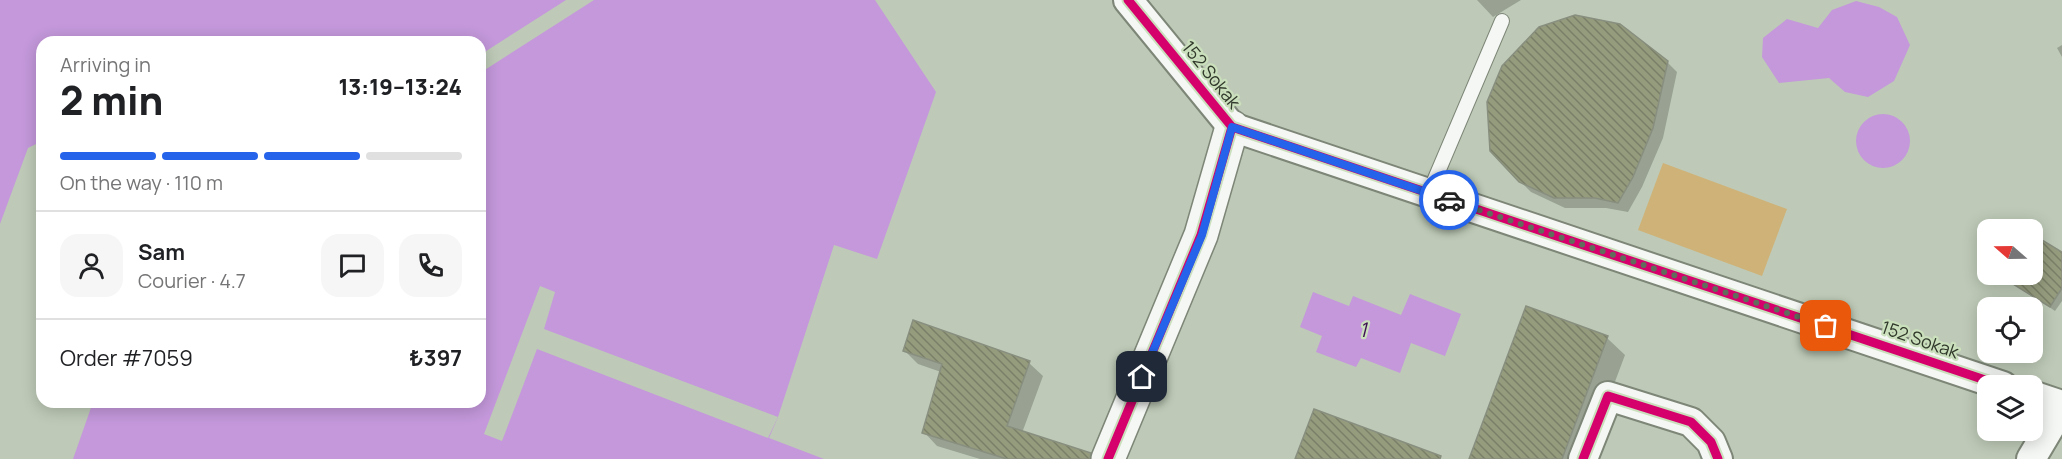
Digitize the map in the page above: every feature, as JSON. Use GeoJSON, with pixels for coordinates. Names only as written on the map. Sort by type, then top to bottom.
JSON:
{"type":"FeatureCollection","features":[{"type":"Feature","properties":{"kind":"street","name":"152 Sokak"},"geometry":{"type":"LineString","coordinates":[[1128,0],[1232,127],[1977,377]]}},
{"type":"Feature","properties":{"kind":"street"},"geometry":{"type":"LineString","coordinates":[[1108,459],[1202,235],[1232,127]]}},
{"type":"Feature","properties":{"kind":"street"},"geometry":{"type":"LineString","coordinates":[[1583,459],[1608,396],[1691,422],[1711,442],[1718,459]]}},
{"type":"Feature","properties":{"kind":"street"},"geometry":{"type":"LineString","coordinates":[[2031,459],[2062,406],[2043,399]]}},
{"type":"Feature","properties":{"kind":"lane"},"geometry":{"type":"LineString","coordinates":[[1429,193],[1502,21]]}},
{"type":"Feature","properties":{"kind":"shaded area"},"geometry":{"type":"Polygon","coordinates":[[[1663,163],[1787,209],[1762,276],[1638,230],[1663,163]]]}},
{"type":"Feature","properties":{"kind":"water"},"geometry":{"type":"Polygon","coordinates":[[[0,0],[875,0],[936,92],[877,259],[834,245],[778,417],[769,438],[824,459],[73,459],[91,408],[486,408],[486,36],[36,36],[36,144],[28,148],[0,224],[0,0]]]}},
{"type":"Feature","properties":{"kind":"water"},"geometry":{"type":"Polygon","coordinates":[[[1856,1],[1879,7],[1897,17],[1910,45],[1894,81],[1868,97],[1845,92],[1829,78],[1779,83],[1762,57],[1763,38],[1787,19],[1818,28],[1832,10],[1856,1]]]}},
{"type":"Feature","properties":{"kind":"water"},"geometry":{"type":"Polygon","coordinates":[[[1883,114],[1893,116],[1902,122],[1908,131],[1910,141],[1908,151],[1902,160],[1893,166],[1883,168],[1873,166],[1864,160],[1858,151],[1856,141],[1858,131],[1864,122],[1873,116],[1883,114]]]}},
{"type":"Feature","properties":{"kind":"water","name":"1"},"geometry":{"type":"Polygon","coordinates":[[[1313,292],[1349,306],[1353,296],[1401,315],[1410,294],[1461,314],[1445,356],[1411,343],[1400,373],[1361,358],[1356,367],[1316,352],[1322,336],[1300,327],[1313,292]]]}},
{"type":"Feature","properties":{"kind":"pier"},"geometry":{"type":"Polygon","coordinates":[[[566,0],[594,0],[486,69],[486,51],[566,0]]]}},
{"type":"Feature","properties":{"kind":"pier"},"geometry":{"type":"Polygon","coordinates":[[[540,286],[555,292],[544,329],[778,417],[768,438],[537,349],[502,441],[484,434],[540,286]]]}},
{"type":"Feature","properties":{"kind":"building"},"geometry":{"type":"Polygon","coordinates":[[[1575,15],[1620,24],[1668,61],[1653,128],[1633,177],[1618,203],[1595,198],[1554,198],[1519,182],[1490,151],[1487,102],[1502,66],[1539,27],[1575,15]]]}},
{"type":"Feature","properties":{"kind":"building"},"geometry":{"type":"Polygon","coordinates":[[[2043,241],[2062,252],[2062,288],[2050,307],[2043,303],[2043,297],[2034,297],[2015,285],[2043,285],[2043,241]]]}},
{"type":"Feature","properties":{"kind":"building"},"geometry":{"type":"Polygon","coordinates":[[[1526,306],[1608,336],[1562,459],[1469,459],[1526,306]]]}},
{"type":"Feature","properties":{"kind":"building"},"geometry":{"type":"Polygon","coordinates":[[[913,320],[1030,361],[1007,426],[1091,453],[1090,459],[1007,459],[922,433],[942,364],[903,351],[913,320]]]}},
{"type":"Feature","properties":{"kind":"building"},"geometry":{"type":"Polygon","coordinates":[[[1314,409],[1441,456],[1440,459],[1295,459],[1314,409]]]}},
{"type":"Feature","properties":{"kind":"cycle path"},"geometry":{"type":"LineString","coordinates":[[1128,0],[1232,127],[1977,377]]}},
{"type":"Feature","properties":{"kind":"cycle path"},"geometry":{"type":"LineString","coordinates":[[1108,459],[1201,235],[1232,127]]}},
{"type":"Feature","properties":{"kind":"cycle path"},"geometry":{"type":"LineString","coordinates":[[1583,459],[1608,396],[1691,422],[1711,442],[1718,459]]}},
{"type":"Feature","properties":{"kind":"way so far"},"geometry":{"type":"LineString","coordinates":[[1449,200],[1826,326]]}},
{"type":"Feature","properties":{"kind":"route"},"geometry":{"type":"LineString","coordinates":[[1142,377],[1202,235],[1232,127],[1449,200]]}}]}
